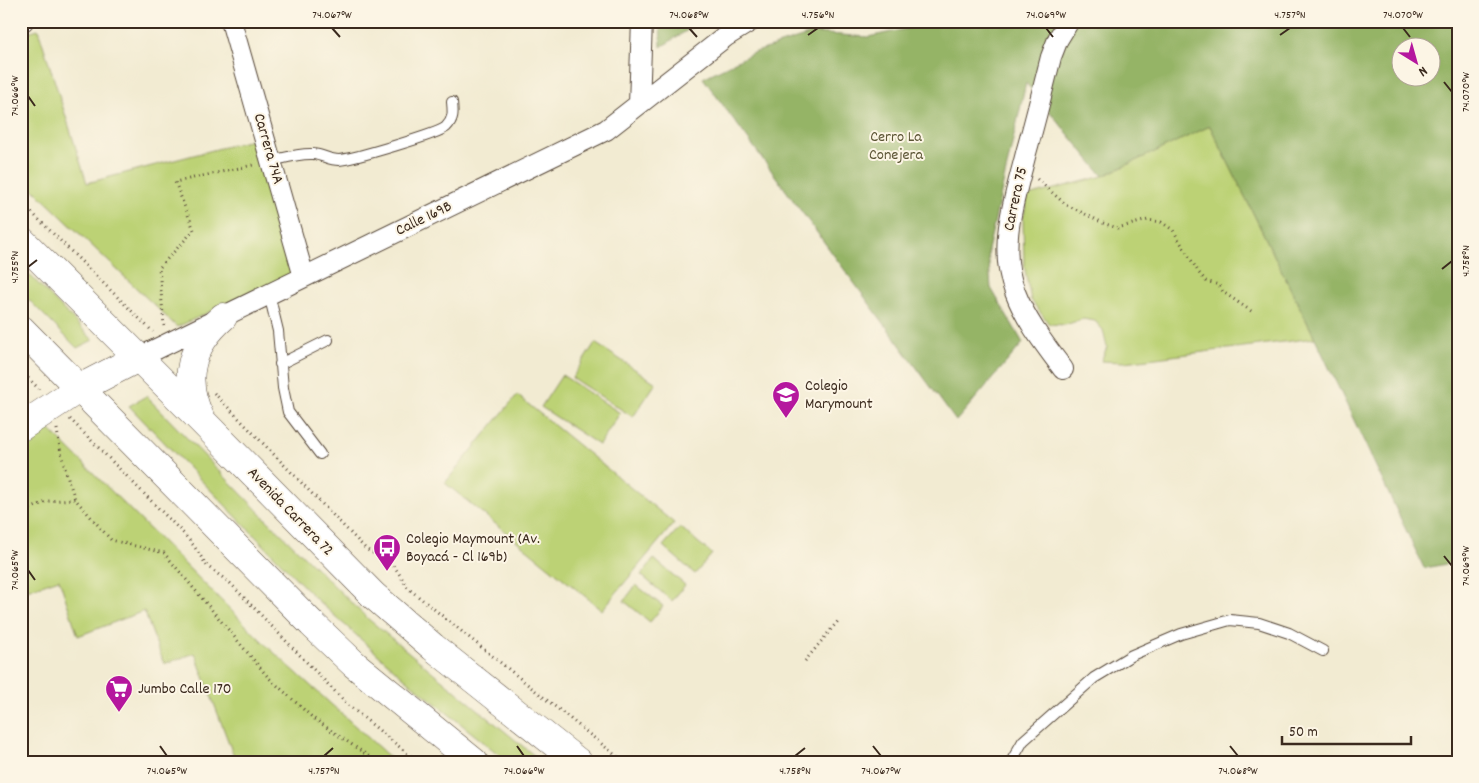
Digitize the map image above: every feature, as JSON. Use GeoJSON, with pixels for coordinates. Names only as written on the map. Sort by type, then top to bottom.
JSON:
{"type":"FeatureCollection","features":[{"type":"Feature","properties":{"kind":"main road","name":"Avenida Carrera 72"},"geometry":{"type":"LineString","coordinates":[[21,240],[373,595],[433,647],[578,762]]}},
{"type":"Feature","properties":{"kind":"main road"},"geometry":{"type":"LineString","coordinates":[[202,421],[194,404],[190,387],[191,369],[202,340],[213,325],[223,317]]}},
{"type":"Feature","properties":{"kind":"main road"},"geometry":{"type":"LineString","coordinates":[[21,329],[312,624],[354,664],[474,762]]}},
{"type":"Feature","properties":{"kind":"main road","name":"Calle 169B"},"geometry":{"type":"LineString","coordinates":[[21,403],[52,400],[80,388],[138,358]]}},
{"type":"Feature","properties":{"kind":"main road","name":"Calle 169B"},"geometry":{"type":"LineString","coordinates":[[21,427],[52,400]]}},
{"type":"Feature","properties":{"kind":"street","name":"Carrera 74A"},"geometry":{"type":"LineString","coordinates":[[232,21],[304,277]]}},
{"type":"Feature","properties":{"kind":"street"},"geometry":{"type":"LineString","coordinates":[[640,104],[642,21]]}},
{"type":"Feature","properties":{"kind":"street","name":"Calle 169B"},"geometry":{"type":"LineString","coordinates":[[138,358],[606,130],[725,38],[751,21]]}},
{"type":"Feature","properties":{"kind":"street","name":"Carrera 75"},"geometry":{"type":"LineString","coordinates":[[1063,369],[1033,329],[1025,314],[1014,291],[1007,252],[1009,222],[1051,57],[1058,39],[1069,21]]}},
{"type":"Feature","properties":{"kind":"lane"},"geometry":{"type":"LineString","coordinates":[[271,161],[311,154],[328,159],[341,160],[392,147],[444,129],[451,122],[454,114],[452,102]]}},
{"type":"Feature","properties":{"kind":"lane"},"geometry":{"type":"LineString","coordinates":[[269,294],[278,332],[280,364],[288,412],[320,454]]}},
{"type":"Feature","properties":{"kind":"lane"},"geometry":{"type":"LineString","coordinates":[[280,364],[328,340]]}},
{"type":"Feature","properties":{"kind":"lane"},"geometry":{"type":"LineString","coordinates":[[1011,762],[1023,741],[1094,678],[1132,655],[1181,634],[1230,620],[1259,623],[1289,633],[1322,651]]}},
{"type":"Feature","properties":{"kind":"path"},"geometry":{"type":"LineString","coordinates":[[165,344],[159,268],[194,230],[175,182],[271,161]]}},
{"type":"Feature","properties":{"kind":"path"},"geometry":{"type":"LineString","coordinates":[[1034,177],[1065,204],[1117,228],[1148,220],[1161,222],[1173,230],[1206,282],[1219,285],[1223,292],[1254,313]]}},
{"type":"Feature","properties":{"kind":"path"},"geometry":{"type":"LineString","coordinates":[[21,202],[165,344]]}},
{"type":"Feature","properties":{"kind":"path"},"geometry":{"type":"LineString","coordinates":[[191,369],[366,549],[388,561],[400,574],[409,589],[624,762]]}},
{"type":"Feature","properties":{"kind":"path"},"geometry":{"type":"LineString","coordinates":[[21,371],[184,534],[208,566],[230,583],[348,705],[418,762]]}},
{"type":"Feature","properties":{"kind":"path"},"geometry":{"type":"LineString","coordinates":[[52,400],[66,474],[76,499],[111,540],[164,552],[268,677],[313,718],[377,762]]}},
{"type":"Feature","properties":{"kind":"path"},"geometry":{"type":"LineString","coordinates":[[21,514],[48,501],[76,499]]}},
{"type":"Feature","properties":{"kind":"path"},"geometry":{"type":"LineString","coordinates":[[806,661],[838,621]]}},
{"type":"Feature","properties":{"kind":"green space"},"geometry":{"type":"Polygon","coordinates":[[[660,21],[702,21],[661,47],[660,21]]]}},
{"type":"Feature","properties":{"kind":"green space","name":"Cerro La Conejera"},"geometry":{"type":"Polygon","coordinates":[[[927,21],[1458,21],[1458,562],[1424,568],[1315,338],[1210,126],[1103,176],[1026,83],[988,250],[991,288],[1023,343],[956,421],[703,78],[753,53],[814,33],[868,37],[920,26],[927,21]]]}},
{"type":"Feature","properties":{"kind":"green space"},"geometry":{"type":"Polygon","coordinates":[[[38,29],[87,183],[251,140],[294,273],[177,327],[21,177],[21,34],[38,29]]]}},
{"type":"Feature","properties":{"kind":"green space"},"geometry":{"type":"Polygon","coordinates":[[[1210,126],[1315,338],[1124,362],[1101,361],[1107,347],[1103,330],[1095,321],[1083,319],[1065,325],[1049,324],[1031,300],[1024,265],[1023,219],[1028,196],[1103,176],[1210,126]]]}},
{"type":"Feature","properties":{"kind":"green space"},"geometry":{"type":"Polygon","coordinates":[[[21,266],[93,340],[77,348],[21,292],[21,266]]]}},
{"type":"Feature","properties":{"kind":"green space"},"geometry":{"type":"Polygon","coordinates":[[[595,343],[656,383],[633,417],[572,378],[595,343]]]}},
{"type":"Feature","properties":{"kind":"green space"},"geometry":{"type":"Polygon","coordinates":[[[562,375],[620,413],[599,445],[541,407],[562,375]]]}},
{"type":"Feature","properties":{"kind":"green space"},"geometry":{"type":"Polygon","coordinates":[[[517,395],[674,523],[602,610],[445,483],[517,395]]]}},
{"type":"Feature","properties":{"kind":"green space"},"geometry":{"type":"Polygon","coordinates":[[[146,396],[265,518],[367,618],[542,762],[508,762],[403,677],[317,600],[129,406],[146,396]]]}},
{"type":"Feature","properties":{"kind":"green space"},"geometry":{"type":"Polygon","coordinates":[[[46,426],[269,648],[395,762],[236,762],[195,653],[164,664],[144,611],[78,636],[59,579],[21,592],[21,438],[46,426]]]}},
{"type":"Feature","properties":{"kind":"green space"},"geometry":{"type":"Polygon","coordinates":[[[680,527],[712,554],[695,574],[663,546],[680,527]]]}},
{"type":"Feature","properties":{"kind":"green space"},"geometry":{"type":"Polygon","coordinates":[[[654,559],[685,585],[672,601],[641,575],[654,559]]]}},
{"type":"Feature","properties":{"kind":"green space"},"geometry":{"type":"Polygon","coordinates":[[[636,585],[663,606],[650,622],[624,601],[636,585]]]}},
{"type":"Feature","properties":{"kind":"place","name":"Colegio Marymount"},"geometry":{"type":"Point","coordinates":[786,419]}},
{"type":"Feature","properties":{"kind":"place","name":"Colegio Maymount (Av. Boyacá - Cl 169b)"},"geometry":{"type":"Point","coordinates":[387,572]}},
{"type":"Feature","properties":{"kind":"place","name":"Jumbo Calle 170"},"geometry":{"type":"Point","coordinates":[119,713]}}]}
